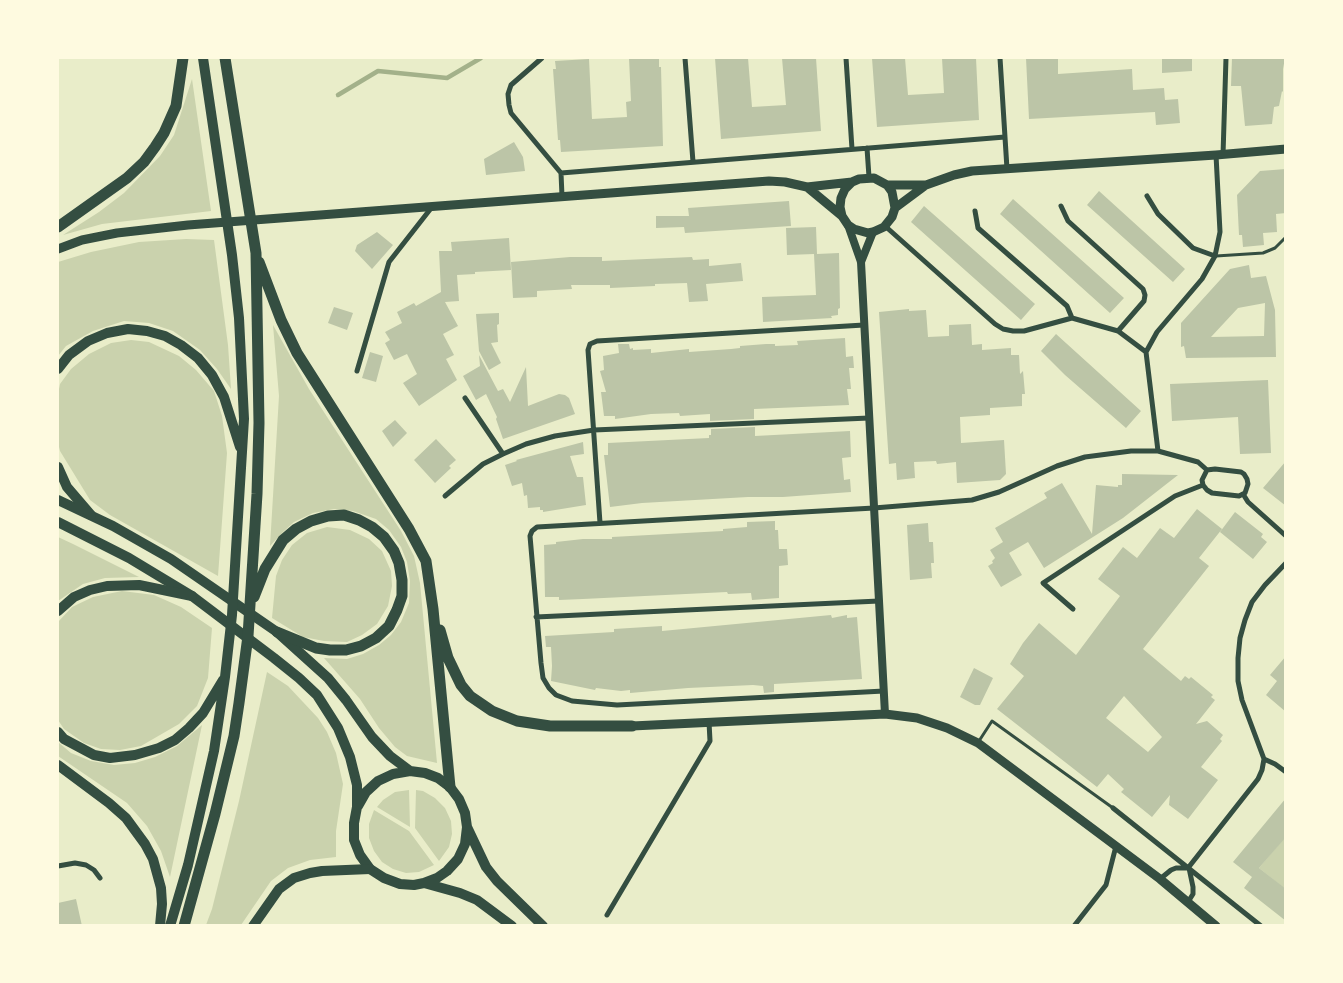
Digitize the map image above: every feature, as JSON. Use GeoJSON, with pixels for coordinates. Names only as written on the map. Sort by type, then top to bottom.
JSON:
{"type":"FeatureCollection","features":[{"type":"Feature","properties":{"kind":"highway"},"geometry":{"type":"LineString","coordinates":[[58,226],[127,178],[144,162],[164,132],[176,106],[183,58]]}},
{"type":"Feature","properties":{"kind":"highway"},"geometry":{"type":"LineString","coordinates":[[184,926],[234,736],[246,661],[257,494],[259,423],[256,253],[225,58]]}},
{"type":"Feature","properties":{"kind":"highway"},"geometry":{"type":"LineString","coordinates":[[256,253],[281,320],[297,353],[420,547],[426,562],[433,609],[450,787]]}},
{"type":"Feature","properties":{"kind":"highway"},"geometry":{"type":"LineString","coordinates":[[250,605],[273,555],[290,535],[311,521],[328,516],[344,516],[359,520],[372,527],[384,537],[400,563],[402,596],[389,626],[376,638],[361,646],[346,650],[330,650],[316,648],[277,632]]}},
{"type":"Feature","properties":{"kind":"highway"},"geometry":{"type":"LineString","coordinates":[[433,609],[448,658],[461,685],[470,696],[492,711],[517,721],[550,726],[632,726]]}},
{"type":"Feature","properties":{"kind":"main road"},"geometry":{"type":"LineString","coordinates":[[170,926],[188,865],[212,760],[225,677],[237,544],[242,455],[244,392],[239,318],[232,255],[203,58]]}},
{"type":"Feature","properties":{"kind":"main road"},"geometry":{"type":"LineString","coordinates":[[887,185],[926,184],[972,171],[1286,149]]}},
{"type":"Feature","properties":{"kind":"main road"},"geometry":{"type":"LineString","coordinates":[[58,249],[82,240],[126,232],[188,225],[769,181],[785,182],[807,187],[852,182],[869,178],[881,181],[887,185],[895,200],[895,208],[892,217],[885,226],[873,232],[861,232],[848,225],[842,216],[807,187]]}},
{"type":"Feature","properties":{"kind":"main road"},"geometry":{"type":"LineString","coordinates":[[842,216],[841,198],[845,189],[852,182]]}},
{"type":"Feature","properties":{"kind":"main road"},"geometry":{"type":"LineString","coordinates":[[895,208],[926,184]]}},
{"type":"Feature","properties":{"kind":"main road"},"geometry":{"type":"LineString","coordinates":[[58,369],[69,354],[88,341],[107,333],[128,329],[147,331],[165,336],[198,358],[212,375],[224,397],[242,455]]}},
{"type":"Feature","properties":{"kind":"main road"},"geometry":{"type":"LineString","coordinates":[[58,467],[67,487],[91,515]]}},
{"type":"Feature","properties":{"kind":"main road"},"geometry":{"type":"LineString","coordinates":[[58,500],[140,540],[171,559],[277,632],[328,678],[372,737],[390,756],[410,771]]}},
{"type":"Feature","properties":{"kind":"main road"},"geometry":{"type":"LineString","coordinates":[[58,522],[129,558],[192,596],[299,678],[316,695],[332,718],[348,750],[357,785],[358,807]]}},
{"type":"Feature","properties":{"kind":"main road"},"geometry":{"type":"LineString","coordinates":[[58,611],[74,597],[90,590],[107,586],[139,585],[192,596]]}},
{"type":"Feature","properties":{"kind":"main road"},"geometry":{"type":"LineString","coordinates":[[58,732],[71,744],[94,755],[110,758],[135,755],[158,748],[175,740],[189,728],[203,713],[225,677]]}},
{"type":"Feature","properties":{"kind":"main road"},"geometry":{"type":"LineString","coordinates":[[632,726],[885,714],[917,718],[947,728],[978,743],[1116,846],[1216,926]]}},
{"type":"Feature","properties":{"kind":"main road"},"geometry":{"type":"LineString","coordinates":[[58,765],[115,808],[126,818],[145,844],[153,859],[161,888],[160,926]]}},
{"type":"Feature","properties":{"kind":"main road"},"geometry":{"type":"LineString","coordinates":[[467,827],[465,844],[458,859],[447,871],[437,878],[414,885],[400,884],[384,878],[370,869],[360,855],[354,840],[354,823],[358,807],[366,792],[378,781],[393,774],[410,771],[438,778],[450,787],[459,799],[467,827],[481,858],[498,881],[543,926]]}},
{"type":"Feature","properties":{"kind":"main road"},"geometry":{"type":"LineString","coordinates":[[253,926],[279,889],[294,878],[322,871],[370,869]]}},
{"type":"Feature","properties":{"kind":"main road"},"geometry":{"type":"LineString","coordinates":[[424,883],[477,900],[512,926]]}},
{"type":"Feature","properties":{"kind":"street"},"geometry":{"type":"LineString","coordinates":[[542,58],[511,85],[508,94],[509,105],[511,114],[561,173],[562,196]]}},
{"type":"Feature","properties":{"kind":"street"},"geometry":{"type":"LineString","coordinates":[[685,58],[693,162]]}},
{"type":"Feature","properties":{"kind":"street"},"geometry":{"type":"LineString","coordinates":[[846,58],[852,149]]}},
{"type":"Feature","properties":{"kind":"street"},"geometry":{"type":"LineString","coordinates":[[1000,58],[1007,169]]}},
{"type":"Feature","properties":{"kind":"street"},"geometry":{"type":"LineString","coordinates":[[1158,451],[1146,352],[1157,332],[1202,279],[1215,256],[1220,232],[1219,155],[1226,58]]}},
{"type":"Feature","properties":{"kind":"street"},"geometry":{"type":"LineString","coordinates":[[561,173],[1005,137]]}},
{"type":"Feature","properties":{"kind":"street"},"geometry":{"type":"LineString","coordinates":[[868,148],[869,178]]}},
{"type":"Feature","properties":{"kind":"street"},"geometry":{"type":"LineString","coordinates":[[1147,196],[1158,214],[1193,248],[1215,256]]}},
{"type":"Feature","properties":{"kind":"street"},"geometry":{"type":"LineString","coordinates":[[357,371],[389,262],[433,206]]}},
{"type":"Feature","properties":{"kind":"street"},"geometry":{"type":"LineString","coordinates":[[1061,206],[1068,221],[1143,289],[1144,301],[1118,331]]}},
{"type":"Feature","properties":{"kind":"street"},"geometry":{"type":"LineString","coordinates":[[975,211],[978,228],[1067,306],[1072,318]]}},
{"type":"Feature","properties":{"kind":"street"},"geometry":{"type":"LineString","coordinates":[[848,225],[860,262],[885,714]]}},
{"type":"Feature","properties":{"kind":"street"},"geometry":{"type":"LineString","coordinates":[[885,226],[995,324],[1014,331],[1024,331],[1072,318],[1118,331],[1146,352]]}},
{"type":"Feature","properties":{"kind":"street"},"geometry":{"type":"LineString","coordinates":[[860,262],[873,232]]}},
{"type":"Feature","properties":{"kind":"street"},"geometry":{"type":"LineString","coordinates":[[600,523],[588,350],[590,344],[597,341],[864,324]]}},
{"type":"Feature","properties":{"kind":"street"},"geometry":{"type":"LineString","coordinates":[[465,398],[503,454]]}},
{"type":"Feature","properties":{"kind":"street"},"geometry":{"type":"LineString","coordinates":[[445,496],[483,464],[503,454],[555,436],[594,430],[869,418]]}},
{"type":"Feature","properties":{"kind":"street"},"geometry":{"type":"LineString","coordinates":[[884,691],[617,705],[572,701],[556,695],[543,678],[536,617],[530,536],[532,531],[537,527],[874,508],[972,500],[999,492],[1057,466],[1085,457],[1131,451],[1158,451],[1198,462],[1208,470]]}},
{"type":"Feature","properties":{"kind":"street"},"geometry":{"type":"LineString","coordinates":[[1215,469],[1241,472],[1244,474],[1248,484],[1243,494],[1239,496],[1212,492],[1203,485],[1203,475],[1208,470],[1215,469]]}},
{"type":"Feature","properties":{"kind":"street"},"geometry":{"type":"LineString","coordinates":[[1073,609],[1043,583],[1175,496],[1203,485]]}},
{"type":"Feature","properties":{"kind":"street"},"geometry":{"type":"LineString","coordinates":[[1243,494],[1248,502],[1286,536]]}},
{"type":"Feature","properties":{"kind":"street"},"geometry":{"type":"LineString","coordinates":[[1188,868],[1258,779],[1262,770],[1264,760],[1242,700],[1238,681],[1240,638],[1244,620],[1252,602],[1286,563]]}},
{"type":"Feature","properties":{"kind":"street"},"geometry":{"type":"LineString","coordinates":[[536,617],[879,601]]}},
{"type":"Feature","properties":{"kind":"street"},"geometry":{"type":"LineString","coordinates":[[607,915],[710,741],[709,722]]}},
{"type":"Feature","properties":{"kind":"street"},"geometry":{"type":"LineString","coordinates":[[1264,760],[1286,772]]}},
{"type":"Feature","properties":{"kind":"street"},"geometry":{"type":"LineString","coordinates":[[1113,808],[1261,926]]}},
{"type":"Feature","properties":{"kind":"street"},"geometry":{"type":"LineString","coordinates":[[1074,926],[1106,885],[1116,846]]}},
{"type":"Feature","properties":{"kind":"street"},"geometry":{"type":"LineString","coordinates":[[58,866],[75,863],[86,865],[94,870],[100,878]]}},
{"type":"Feature","properties":{"kind":"street"},"geometry":{"type":"LineString","coordinates":[[1160,880],[1171,870],[1188,868]]}},
{"type":"Feature","properties":{"kind":"street"},"geometry":{"type":"LineString","coordinates":[[1188,868],[1193,887],[1193,894],[1188,902]]}},
{"type":"Feature","properties":{"kind":"lane"},"geometry":{"type":"LineString","coordinates":[[1215,256],[1263,253],[1275,248],[1286,237]]}},
{"type":"Feature","properties":{"kind":"lane"},"geometry":{"type":"LineString","coordinates":[[978,743],[992,721],[1113,808]]}},
{"type":"Feature","properties":{"kind":"green space"},"geometry":{"type":"Polygon","coordinates":[[[192,79],[211,211],[102,224],[63,235],[124,193],[160,156],[174,135],[192,79]]]}},
{"type":"Feature","properties":{"kind":"green space"},"geometry":{"type":"Polygon","coordinates":[[[186,239],[214,240],[228,345],[231,389],[200,350],[173,331],[149,323],[124,321],[93,331],[66,346],[58,356],[58,262],[91,252],[139,242],[186,239]]]}},
{"type":"Feature","properties":{"kind":"green space"},"geometry":{"type":"Polygon","coordinates":[[[273,325],[309,389],[401,531],[414,556],[420,583],[437,763],[407,756],[395,747],[379,728],[360,699],[324,658],[347,659],[363,654],[379,645],[391,635],[401,622],[409,603],[410,581],[407,562],[401,547],[389,530],[376,519],[353,511],[334,509],[313,513],[294,522],[270,546],[279,396],[273,325]]]}},
{"type":"Feature","properties":{"kind":"green space"},"geometry":{"type":"Polygon","coordinates":[[[131,340],[149,342],[179,356],[196,370],[214,391],[222,416],[227,453],[218,576],[110,515],[90,500],[60,451],[58,443],[58,394],[60,384],[71,369],[89,354],[111,343],[131,340]]]}},
{"type":"Feature","properties":{"kind":"green space"},"geometry":{"type":"Polygon","coordinates":[[[327,527],[350,530],[369,539],[382,551],[391,571],[392,586],[388,606],[377,624],[362,635],[347,642],[324,641],[303,637],[272,618],[276,576],[282,560],[292,545],[307,533],[327,527]]]}},
{"type":"Feature","properties":{"kind":"green space"},"geometry":{"type":"Polygon","coordinates":[[[58,537],[139,577],[105,578],[83,584],[58,601],[58,537]]]}},
{"type":"Feature","properties":{"kind":"green space"},"geometry":{"type":"Polygon","coordinates":[[[122,591],[154,595],[181,607],[212,628],[208,678],[197,706],[179,724],[141,746],[120,750],[101,749],[84,743],[64,729],[58,720],[58,622],[72,607],[93,597],[122,591]]]}},
{"type":"Feature","properties":{"kind":"green space"},"geometry":{"type":"Polygon","coordinates":[[[267,672],[288,686],[318,718],[327,732],[336,753],[343,784],[336,831],[336,857],[310,860],[288,868],[271,881],[241,925],[206,925],[212,909],[239,801],[267,672]]]}},
{"type":"Feature","properties":{"kind":"green space"},"geometry":{"type":"Polygon","coordinates":[[[202,725],[170,877],[161,851],[147,826],[127,803],[58,756],[58,742],[71,753],[91,761],[114,765],[135,763],[155,757],[177,746],[202,725]]]}},
{"type":"Feature","properties":{"kind":"green space"},"geometry":{"type":"Polygon","coordinates":[[[409,790],[410,827],[377,807],[383,800],[395,792],[409,790]]]}},
{"type":"Feature","properties":{"kind":"green space"},"geometry":{"type":"Polygon","coordinates":[[[416,790],[423,791],[435,798],[445,808],[451,821],[452,834],[449,847],[439,861],[415,828],[416,790]]]}},
{"type":"Feature","properties":{"kind":"green space"},"geometry":{"type":"Polygon","coordinates":[[[374,810],[409,831],[434,865],[419,872],[406,873],[393,869],[382,862],[374,851],[369,838],[369,824],[374,810]]]}},
{"type":"Feature","properties":{"kind":"green space"},"geometry":{"type":"Polygon","coordinates":[[[1285,837],[1285,889],[1259,868],[1285,837]]]}},
{"type":"Feature","properties":{"kind":"building"},"geometry":{"type":"Polygon","coordinates":[[[629,58],[659,58],[659,67],[661,67],[663,146],[561,152],[560,140],[558,140],[553,69],[556,69],[555,61],[589,59],[592,119],[627,117],[626,102],[631,101],[629,58]]]}},
{"type":"Feature","properties":{"kind":"building"},"geometry":{"type":"Polygon","coordinates":[[[715,58],[748,58],[752,107],[786,105],[782,58],[816,58],[821,131],[721,139],[715,58]]]}},
{"type":"Feature","properties":{"kind":"building"},"geometry":{"type":"Polygon","coordinates":[[[872,58],[905,58],[908,95],[944,93],[942,58],[976,58],[979,120],[877,127],[872,58]]]}},
{"type":"Feature","properties":{"kind":"building"},"geometry":{"type":"Polygon","coordinates":[[[1026,58],[1058,58],[1058,74],[1132,69],[1133,90],[1164,88],[1165,100],[1178,99],[1180,123],[1156,125],[1155,112],[1029,119],[1026,58]]]}},
{"type":"Feature","properties":{"kind":"building"},"geometry":{"type":"Polygon","coordinates":[[[1162,58],[1192,58],[1192,71],[1162,73],[1162,58]]]}},
{"type":"Feature","properties":{"kind":"building"},"geometry":{"type":"Polygon","coordinates":[[[1232,58],[1285,58],[1283,92],[1279,106],[1274,107],[1272,124],[1245,126],[1241,86],[1231,86],[1232,58]]]}},
{"type":"Feature","properties":{"kind":"building"},"geometry":{"type":"Polygon","coordinates":[[[514,142],[523,157],[525,171],[486,175],[484,159],[514,142]]]}},
{"type":"Feature","properties":{"kind":"building"},"geometry":{"type":"Polygon","coordinates":[[[1286,169],[1286,213],[1276,214],[1277,232],[1263,233],[1264,245],[1243,247],[1242,235],[1239,235],[1237,195],[1260,171],[1286,169]]]}},
{"type":"Feature","properties":{"kind":"building"},"geometry":{"type":"Polygon","coordinates":[[[1099,191],[1185,269],[1173,282],[1087,205],[1099,191]]]}},
{"type":"Feature","properties":{"kind":"building"},"geometry":{"type":"Polygon","coordinates":[[[1013,199],[1124,298],[1110,313],[1000,214],[1013,199]]]}},
{"type":"Feature","properties":{"kind":"building"},"geometry":{"type":"Polygon","coordinates":[[[789,201],[791,226],[685,233],[684,227],[656,228],[656,216],[689,216],[688,208],[789,201]]]}},
{"type":"Feature","properties":{"kind":"building"},"geometry":{"type":"Polygon","coordinates":[[[924,206],[1035,304],[1021,320],[911,222],[924,206]]]}},
{"type":"Feature","properties":{"kind":"building"},"geometry":{"type":"Polygon","coordinates":[[[816,227],[817,254],[839,253],[840,308],[838,309],[838,315],[831,316],[832,318],[763,322],[762,297],[816,295],[814,254],[787,255],[786,228],[816,227]]]}},
{"type":"Feature","properties":{"kind":"building"},"geometry":{"type":"Polygon","coordinates":[[[377,232],[393,245],[372,269],[355,251],[357,245],[377,232]]]}},
{"type":"Feature","properties":{"kind":"building"},"geometry":{"type":"Polygon","coordinates":[[[509,238],[511,270],[457,275],[459,301],[445,302],[458,326],[443,334],[454,355],[446,359],[457,380],[419,406],[403,383],[417,374],[407,354],[394,360],[385,343],[390,340],[385,332],[402,323],[397,312],[414,303],[416,306],[441,292],[439,251],[452,251],[451,242],[509,238]]]}},
{"type":"Feature","properties":{"kind":"building"},"geometry":{"type":"Polygon","coordinates":[[[570,257],[602,257],[602,261],[692,257],[693,260],[709,259],[709,266],[741,263],[743,281],[706,284],[708,301],[689,302],[687,283],[610,288],[610,285],[571,285],[572,289],[537,291],[537,297],[513,298],[511,262],[570,257]]]}},
{"type":"Feature","properties":{"kind":"building"},"geometry":{"type":"Polygon","coordinates":[[[1249,265],[1251,278],[1266,276],[1275,310],[1276,357],[1186,358],[1184,346],[1181,347],[1181,323],[1230,269],[1249,265]],[[1265,303],[1238,308],[1211,337],[1264,336],[1265,303]]]}},
{"type":"Feature","properties":{"kind":"building"},"geometry":{"type":"Polygon","coordinates":[[[334,307],[353,313],[347,330],[328,323],[334,307]]]}},
{"type":"Feature","properties":{"kind":"building"},"geometry":{"type":"Polygon","coordinates":[[[909,309],[909,311],[926,310],[928,337],[949,336],[949,325],[971,324],[972,345],[982,344],[982,350],[1011,348],[1011,355],[1019,355],[1020,374],[1023,371],[1025,394],[1022,394],[1022,406],[990,408],[990,415],[960,417],[961,443],[1004,440],[1006,474],[1000,480],[957,483],[956,462],[937,464],[936,461],[914,462],[915,478],[897,480],[896,463],[889,464],[879,312],[909,309]]]}},
{"type":"Feature","properties":{"kind":"building"},"geometry":{"type":"Polygon","coordinates":[[[499,313],[499,324],[497,325],[498,342],[491,343],[501,363],[489,370],[479,351],[476,314],[499,313]]]}},
{"type":"Feature","properties":{"kind":"building"},"geometry":{"type":"Polygon","coordinates":[[[1056,334],[1141,411],[1126,428],[1065,375],[1041,351],[1056,334]]]}},
{"type":"Feature","properties":{"kind":"building"},"geometry":{"type":"Polygon","coordinates":[[[845,338],[846,357],[853,356],[854,368],[849,368],[851,389],[847,389],[849,405],[754,409],[754,419],[710,421],[710,414],[680,416],[679,413],[651,414],[615,419],[615,416],[604,416],[601,392],[606,392],[600,371],[604,370],[603,356],[619,353],[618,344],[629,344],[630,349],[633,348],[633,350],[651,349],[651,353],[689,349],[689,352],[766,344],[775,344],[775,346],[798,345],[797,341],[845,338]]]}},
{"type":"Feature","properties":{"kind":"building"},"geometry":{"type":"Polygon","coordinates":[[[370,352],[383,356],[376,382],[362,378],[370,352]]]}},
{"type":"Feature","properties":{"kind":"building"},"geometry":{"type":"Polygon","coordinates":[[[479,355],[498,391],[503,389],[510,402],[526,367],[528,406],[559,394],[565,395],[569,398],[575,414],[503,439],[497,417],[486,394],[476,400],[463,376],[480,366],[479,355]]]}},
{"type":"Feature","properties":{"kind":"building"},"geometry":{"type":"Polygon","coordinates":[[[1268,380],[1271,453],[1240,454],[1238,417],[1172,421],[1170,384],[1268,380]]]}},
{"type":"Feature","properties":{"kind":"building"},"geometry":{"type":"Polygon","coordinates":[[[395,420],[407,433],[393,447],[382,431],[395,420]]]}},
{"type":"Feature","properties":{"kind":"building"},"geometry":{"type":"Polygon","coordinates":[[[755,427],[755,436],[850,431],[851,457],[842,458],[844,480],[850,479],[851,492],[642,503],[610,507],[604,455],[608,455],[608,443],[709,438],[711,429],[755,427]]]}},
{"type":"Feature","properties":{"kind":"building"},"geometry":{"type":"Polygon","coordinates":[[[436,439],[456,460],[449,466],[451,468],[435,483],[414,460],[436,439]]]}},
{"type":"Feature","properties":{"kind":"building"},"geometry":{"type":"Polygon","coordinates":[[[583,442],[584,454],[570,456],[577,477],[583,477],[586,505],[543,512],[543,510],[540,510],[540,507],[528,508],[527,495],[524,496],[522,483],[512,486],[505,465],[516,460],[583,442]]]}},
{"type":"Feature","properties":{"kind":"building"},"geometry":{"type":"Polygon","coordinates":[[[1286,461],[1286,506],[1263,488],[1286,461]]]}},
{"type":"Feature","properties":{"kind":"building"},"geometry":{"type":"Polygon","coordinates":[[[1122,474],[1178,475],[1123,518],[1044,568],[1028,542],[1009,553],[1022,575],[1001,587],[988,566],[993,563],[992,561],[995,558],[990,550],[1003,542],[995,528],[1047,498],[1044,493],[1062,483],[1092,534],[1096,485],[1118,487],[1118,485],[1122,485],[1122,474]]]}},
{"type":"Feature","properties":{"kind":"building"},"geometry":{"type":"Polygon","coordinates":[[[1197,509],[1222,529],[1199,558],[1209,566],[1143,649],[1181,681],[1185,676],[1189,679],[1191,677],[1213,695],[1211,697],[1215,700],[1196,724],[1207,721],[1223,735],[1220,739],[1222,741],[1201,767],[1218,780],[1188,819],[1169,805],[1170,795],[1152,817],[1121,792],[1124,789],[1108,774],[1097,787],[997,709],[1024,676],[1010,664],[1023,643],[1039,623],[1076,655],[1120,596],[1098,579],[1123,547],[1137,558],[1160,528],[1174,538],[1197,509]],[[1124,696],[1106,718],[1148,752],[1162,737],[1124,696]]]}},
{"type":"Feature","properties":{"kind":"building"},"geometry":{"type":"Polygon","coordinates":[[[1235,512],[1263,534],[1261,537],[1267,542],[1253,559],[1220,532],[1235,512]]]}},
{"type":"Feature","properties":{"kind":"building"},"geometry":{"type":"Polygon","coordinates":[[[775,521],[775,530],[778,530],[779,549],[787,549],[788,565],[779,566],[779,598],[752,600],[751,593],[728,594],[727,592],[559,600],[559,597],[545,597],[544,545],[583,539],[612,539],[612,537],[723,531],[723,529],[747,527],[747,522],[775,521]]]}},
{"type":"Feature","properties":{"kind":"building"},"geometry":{"type":"Polygon","coordinates":[[[928,523],[929,542],[933,542],[934,563],[931,563],[932,578],[910,580],[907,525],[928,523]]]}},
{"type":"Feature","properties":{"kind":"building"},"geometry":{"type":"Polygon","coordinates":[[[831,615],[832,618],[847,615],[847,618],[857,617],[862,679],[774,684],[774,692],[764,693],[763,686],[753,685],[630,693],[630,690],[621,691],[596,688],[595,690],[551,681],[551,647],[546,647],[545,636],[614,632],[614,629],[662,626],[662,631],[831,615]]]}},
{"type":"Feature","properties":{"kind":"building"},"geometry":{"type":"Polygon","coordinates":[[[1286,656],[1286,712],[1266,695],[1277,681],[1270,675],[1286,656]]]}},
{"type":"Feature","properties":{"kind":"building"},"geometry":{"type":"Polygon","coordinates":[[[974,668],[993,678],[980,705],[975,705],[960,697],[974,668]]]}},
{"type":"Feature","properties":{"kind":"building"},"geometry":{"type":"Polygon","coordinates":[[[1286,798],[1286,837],[1259,868],[1286,889],[1286,921],[1244,888],[1252,877],[1233,862],[1286,798]]]}},
{"type":"Feature","properties":{"kind":"building"},"geometry":{"type":"Polygon","coordinates":[[[76,899],[82,926],[58,926],[58,903],[76,899]]]}},
{"type":"Feature","properties":{"kind":"waterway"},"geometry":{"type":"LineString","coordinates":[[338,95],[378,71],[447,78],[481,58]]}}]}
